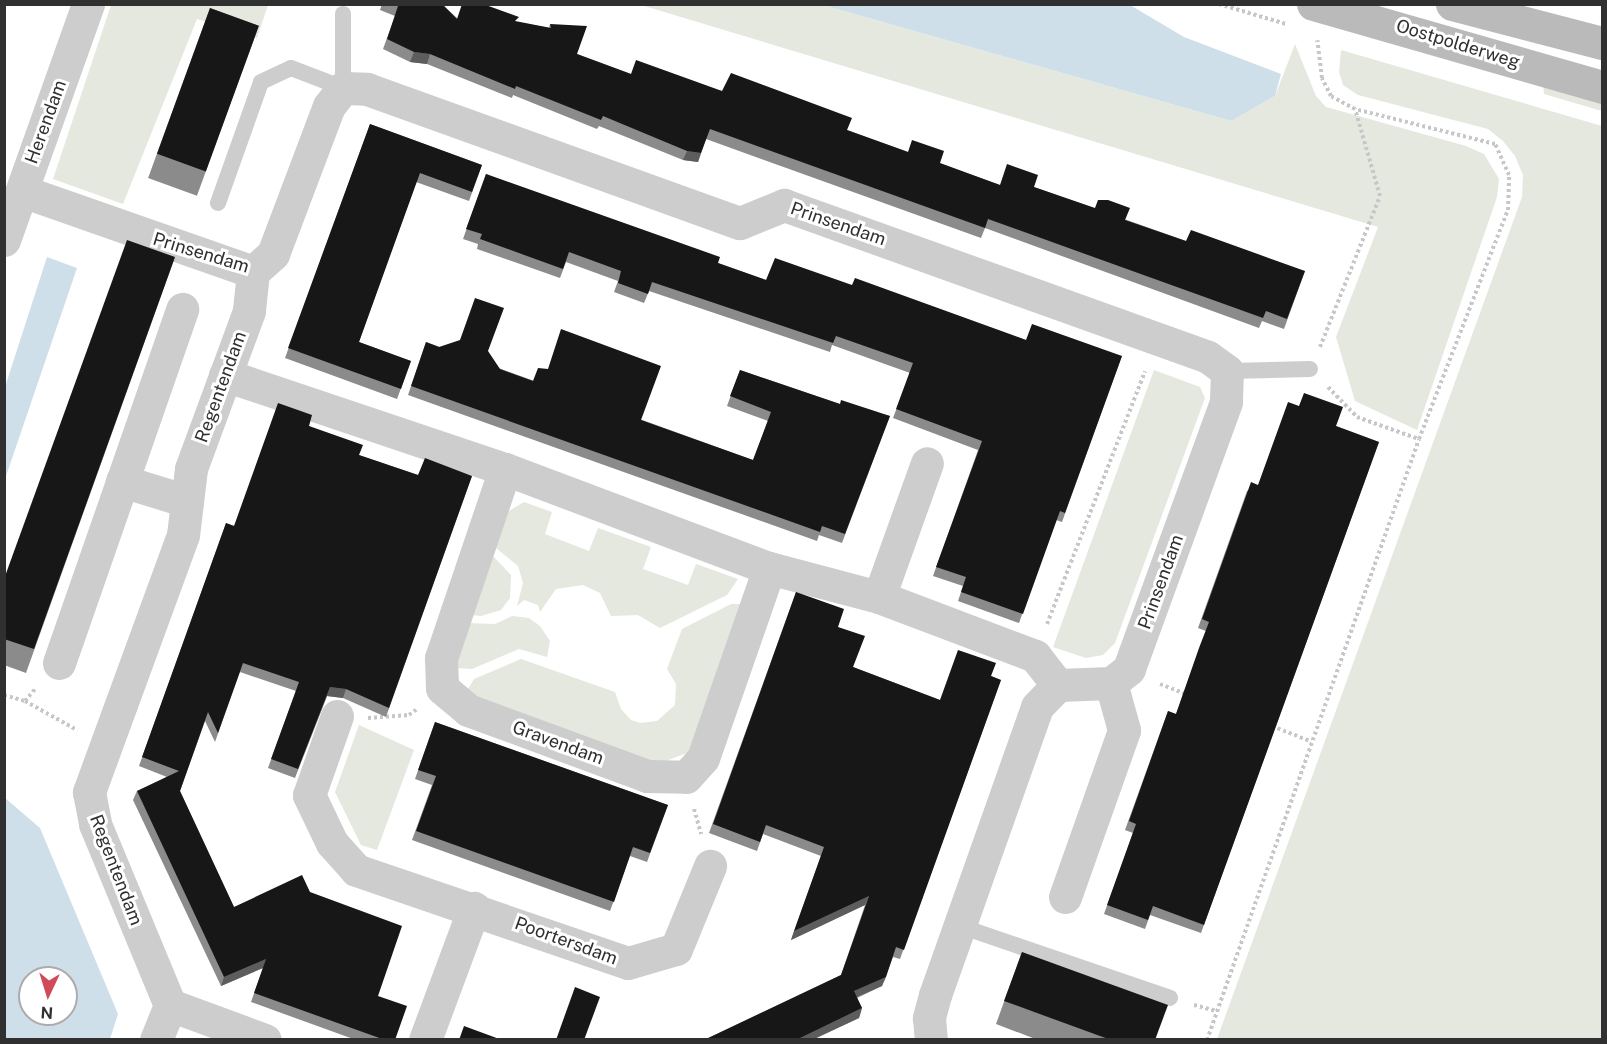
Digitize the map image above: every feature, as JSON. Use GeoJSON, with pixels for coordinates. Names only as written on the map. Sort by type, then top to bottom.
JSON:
{"type":"FeatureCollection","features":[{"type":"Feature","properties":{"kind":"street","name":"Herendam"},"geometry":{"type":"LineString","coordinates":[[4,240],[18,178],[88,4]]}},
{"type":"Feature","properties":{"kind":"street","name":"Oostpolderweg"},"geometry":{"type":"LineString","coordinates":[[1452,4],[1602,43]]}},
{"type":"Feature","properties":{"kind":"street","name":"Oostpolderweg"},"geometry":{"type":"LineString","coordinates":[[1312,15],[1602,87]]}},
{"type":"Feature","properties":{"kind":"street","name":"Prinsendam"},"geometry":{"type":"LineString","coordinates":[[18,178],[253,272],[273,254],[329,106],[343,88],[367,89],[740,223],[784,205],[1208,357],[1227,371],[1226,402],[1129,669],[1111,683]]}},
{"type":"Feature","properties":{"kind":"street","name":"Regentendam"},"geometry":{"type":"LineString","coordinates":[[170,1005],[95,824],[90,792],[183,535],[191,469],[249,311],[253,272]]}},
{"type":"Feature","properties":{"kind":"street"},"geometry":{"type":"LineString","coordinates":[[59,663],[182,309]]}},
{"type":"Feature","properties":{"kind":"street"},"geometry":{"type":"LineString","coordinates":[[225,375],[505,469],[769,567],[879,597],[1035,656],[1058,685]]}},
{"type":"Feature","properties":{"kind":"street"},"geometry":{"type":"LineString","coordinates":[[879,597],[927,463]]}},
{"type":"Feature","properties":{"kind":"street"},"geometry":{"type":"LineString","coordinates":[[442,688],[441,658],[505,469]]}},
{"type":"Feature","properties":{"kind":"street"},"geometry":{"type":"LineString","coordinates":[[122,481],[187,501]]}},
{"type":"Feature","properties":{"kind":"street"},"geometry":{"type":"LineString","coordinates":[[686,777],[703,758],[769,567]]}},
{"type":"Feature","properties":{"kind":"street"},"geometry":{"type":"LineString","coordinates":[[931,1040],[929,1018],[935,995],[1037,707],[1058,685],[1111,683],[1124,730],[1065,897]]}},
{"type":"Feature","properties":{"kind":"street","name":"Gravendam"},"geometry":{"type":"LineString","coordinates":[[442,688],[468,710],[636,772],[686,777]]}},
{"type":"Feature","properties":{"kind":"street","name":"Poortersdam"},"geometry":{"type":"LineString","coordinates":[[337,716],[309,795],[332,843],[356,870],[474,908],[628,963],[676,949],[710,866]]}},
{"type":"Feature","properties":{"kind":"street"},"geometry":{"type":"LineString","coordinates":[[425,1040],[474,908]]}},
{"type":"Feature","properties":{"kind":"street"},"geometry":{"type":"LineString","coordinates":[[156,1040],[170,1005],[265,1040]]}},
{"type":"Feature","properties":{"kind":"lane"},"geometry":{"type":"LineString","coordinates":[[343,14],[343,88]]}},
{"type":"Feature","properties":{"kind":"lane","name":"Prinsendam"},"geometry":{"type":"LineString","coordinates":[[218,203],[261,82],[291,68],[343,88]]}},
{"type":"Feature","properties":{"kind":"lane"},"geometry":{"type":"LineString","coordinates":[[1227,371],[1310,369]]}},
{"type":"Feature","properties":{"kind":"lane"},"geometry":{"type":"LineString","coordinates":[[960,926],[1170,998]]}},
{"type":"Feature","properties":{"kind":"path"},"geometry":{"type":"LineString","coordinates":[[1207,1040],[1310,741],[1419,439],[1508,210],[1509,176],[1495,144],[1355,109],[1330,96],[1322,78],[1312,15],[1219,4]]}},
{"type":"Feature","properties":{"kind":"path"},"geometry":{"type":"LineString","coordinates":[[1355,109],[1380,196],[1310,369],[1357,417],[1419,439]]}},
{"type":"Feature","properties":{"kind":"path"},"geometry":{"type":"LineString","coordinates":[[1035,656],[1157,338]]}},
{"type":"Feature","properties":{"kind":"path"},"geometry":{"type":"LineString","coordinates":[[1111,683],[1143,677],[1199,699]]}},
{"type":"Feature","properties":{"kind":"path"},"geometry":{"type":"LineString","coordinates":[[337,716],[375,719],[409,715],[442,688]]}},
{"type":"Feature","properties":{"kind":"path"},"geometry":{"type":"LineString","coordinates":[[26,701],[106,747]]}},
{"type":"Feature","properties":{"kind":"path"},"geometry":{"type":"LineString","coordinates":[[1266,724],[1310,741]]}},
{"type":"Feature","properties":{"kind":"path"},"geometry":{"type":"LineString","coordinates":[[686,777],[710,866]]}},
{"type":"Feature","properties":{"kind":"shaded area"},"geometry":{"type":"Polygon","coordinates":[[[111,5],[268,5],[257,38],[197,19],[123,204],[53,179],[111,5]]]}},
{"type":"Feature","properties":{"kind":"shaded area"},"geometry":{"type":"Polygon","coordinates":[[[641,5],[823,5],[1231,121],[1275,96],[1295,44],[1316,96],[1326,107],[1466,146],[1484,154],[1499,179],[1497,197],[1417,430],[1355,401],[1336,337],[1378,227],[641,5]]]}},
{"type":"Feature","properties":{"kind":"shaded area"},"geometry":{"type":"Polygon","coordinates":[[[823,5],[1130,5],[1184,37],[1281,74],[1275,96],[1231,121],[823,5]]]}},
{"type":"Feature","properties":{"kind":"shaded area"},"geometry":{"type":"Polygon","coordinates":[[[1341,50],[1602,126],[1602,1039],[1217,1039],[1522,197],[1523,175],[1515,156],[1503,141],[1488,129],[1358,95],[1343,85],[1339,72],[1341,50]]]}},
{"type":"Feature","properties":{"kind":"shaded area"},"geometry":{"type":"Polygon","coordinates":[[[1543,82],[1602,98],[1602,111],[1544,94],[1543,82]]]}},
{"type":"Feature","properties":{"kind":"shaded area"},"geometry":{"type":"Polygon","coordinates":[[[47,257],[77,268],[5,479],[5,387],[47,257]]]}},
{"type":"Feature","properties":{"kind":"shaded area"},"geometry":{"type":"Polygon","coordinates":[[[1154,370],[1200,387],[1205,398],[1115,643],[1103,655],[1086,658],[1053,647],[1154,370]]]}},
{"type":"Feature","properties":{"kind":"shaded area"},"geometry":{"type":"Polygon","coordinates":[[[524,502],[552,512],[545,534],[589,551],[598,528],[651,547],[643,569],[688,585],[696,564],[738,579],[727,595],[660,628],[638,615],[611,616],[600,593],[583,585],[556,589],[540,612],[538,605],[524,600],[517,606],[523,583],[518,566],[495,547],[507,512],[524,502]]]}},
{"type":"Feature","properties":{"kind":"shaded area"},"geometry":{"type":"Polygon","coordinates":[[[492,555],[511,575],[510,598],[501,610],[481,616],[470,615],[492,555]]]}},
{"type":"Feature","properties":{"kind":"shaded area"},"geometry":{"type":"Polygon","coordinates":[[[731,604],[745,604],[692,751],[658,764],[466,692],[474,679],[521,659],[615,692],[621,709],[631,720],[640,723],[657,721],[675,705],[676,684],[667,669],[682,629],[731,604]]]}},
{"type":"Feature","properties":{"kind":"shaded area"},"geometry":{"type":"Polygon","coordinates":[[[512,616],[529,618],[540,626],[550,641],[547,657],[519,649],[472,669],[454,668],[467,623],[495,624],[512,616]]]}},
{"type":"Feature","properties":{"kind":"shaded area"},"geometry":{"type":"Polygon","coordinates":[[[359,725],[414,750],[377,850],[361,845],[335,792],[359,725]]]}},
{"type":"Feature","properties":{"kind":"shaded area"},"geometry":{"type":"Polygon","coordinates":[[[4,797],[40,828],[118,1014],[110,1039],[5,1039],[4,797]]]}},
{"type":"Feature","properties":{"kind":"building"},"geometry":{"type":"Polygon","coordinates":[[[393,4],[442,4],[457,19],[462,4],[483,4],[519,17],[515,21],[551,28],[550,24],[587,26],[577,54],[631,74],[636,60],[722,91],[731,73],[852,118],[847,130],[908,152],[912,140],[944,151],[940,163],[1000,185],[1007,164],[1038,175],[1034,187],[1095,208],[1098,200],[1108,200],[1130,208],[1125,220],[1186,241],[1191,230],[1305,271],[1287,319],[1266,311],[1263,318],[988,219],[985,228],[710,129],[701,153],[687,151],[603,116],[601,120],[516,86],[515,89],[430,54],[414,52],[387,39],[398,6],[393,4]]]}},
{"type":"Feature","properties":{"kind":"building"},"geometry":{"type":"Polygon","coordinates":[[[210,8],[259,26],[206,171],[157,154],[210,8]]]}},
{"type":"Feature","properties":{"kind":"building"},"geometry":{"type":"Polygon","coordinates":[[[370,124],[482,165],[472,192],[420,173],[359,342],[411,361],[401,389],[288,348],[370,124]]]}},
{"type":"Feature","properties":{"kind":"building"},"geometry":{"type":"Polygon","coordinates":[[[486,174],[720,257],[718,263],[766,280],[775,258],[852,285],[855,278],[1026,340],[1032,324],[1122,356],[1065,513],[1060,511],[1023,614],[961,592],[966,577],[936,567],[982,441],[896,409],[913,363],[836,336],[833,343],[652,282],[648,294],[618,283],[621,271],[569,252],[563,269],[480,239],[482,234],[466,229],[486,174]]]}},
{"type":"Feature","properties":{"kind":"building"},"geometry":{"type":"Polygon","coordinates":[[[127,240],[175,257],[34,649],[4,639],[4,579],[127,240]]]}},
{"type":"Feature","properties":{"kind":"building"},"geometry":{"type":"Polygon","coordinates":[[[475,298],[504,308],[488,351],[500,369],[533,381],[538,368],[548,369],[561,329],[661,366],[641,420],[753,460],[771,412],[730,396],[740,370],[840,404],[841,400],[890,416],[845,534],[822,526],[820,532],[411,386],[426,342],[439,347],[460,340],[475,298]]]}},
{"type":"Feature","properties":{"kind":"building"},"geometry":{"type":"Polygon","coordinates":[[[1304,393],[1343,407],[1336,426],[1379,442],[1204,925],[1153,906],[1148,920],[1107,905],[1136,824],[1129,821],[1168,711],[1176,714],[1209,622],[1202,619],[1251,482],[1258,485],[1288,402],[1299,406],[1304,393]]]}},
{"type":"Feature","properties":{"kind":"building"},"geometry":{"type":"Polygon","coordinates":[[[278,403],[312,415],[309,426],[363,445],[359,455],[418,475],[425,458],[472,476],[389,708],[346,689],[330,687],[298,769],[271,759],[299,682],[243,663],[218,733],[208,712],[180,791],[234,907],[302,875],[310,892],[402,926],[378,996],[407,1006],[395,1040],[385,1040],[254,993],[266,959],[224,977],[137,791],[179,771],[142,757],[226,523],[234,526],[278,403]]]}},
{"type":"Feature","properties":{"kind":"building"},"geometry":{"type":"Polygon","coordinates":[[[796,592],[844,609],[838,627],[865,636],[853,667],[940,700],[958,650],[996,663],[991,676],[1001,680],[904,950],[896,947],[886,977],[854,991],[862,1008],[796,1040],[704,1040],[841,975],[869,896],[794,931],[824,847],[766,825],[760,842],[713,824],[796,592]]]}},
{"type":"Feature","properties":{"kind":"building"},"geometry":{"type":"Polygon","coordinates":[[[435,722],[668,805],[650,853],[633,847],[614,902],[416,831],[436,776],[418,770],[435,722]]]}},
{"type":"Feature","properties":{"kind":"building"},"geometry":{"type":"Polygon","coordinates":[[[1022,952],[1168,1005],[1155,1040],[1111,1040],[1004,1001],[1022,952]]]}},
{"type":"Feature","properties":{"kind":"building"},"geometry":{"type":"Polygon","coordinates":[[[575,987],[600,997],[584,1040],[556,1040],[575,987]]]}},
{"type":"Feature","properties":{"kind":"building"},"geometry":{"type":"Polygon","coordinates":[[[464,1026],[502,1040],[459,1040],[464,1026]]]}}]}
